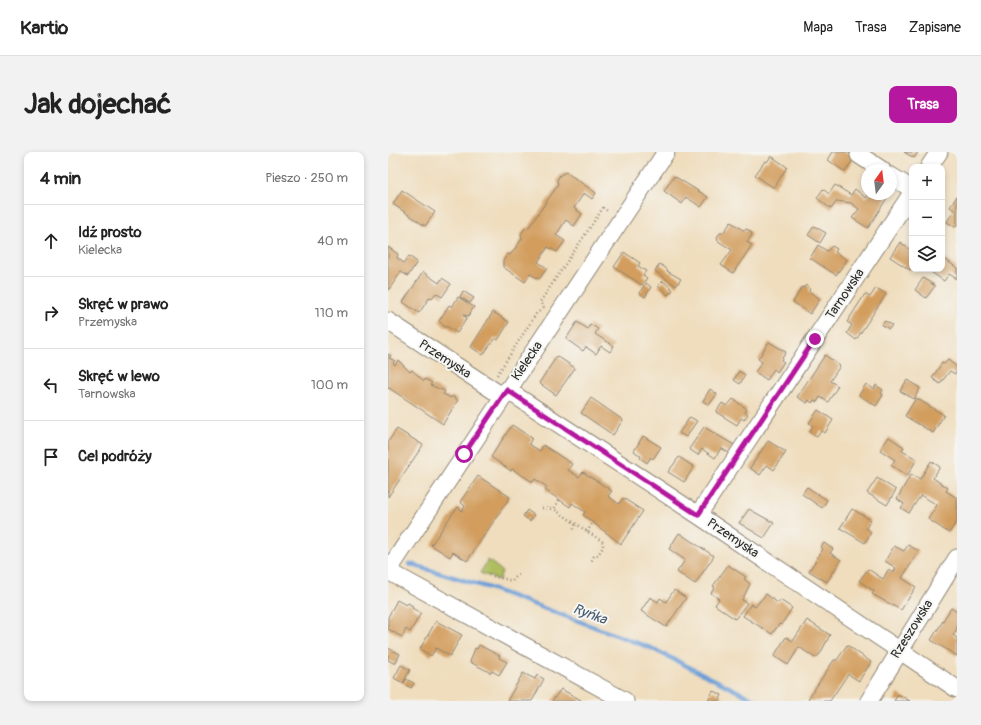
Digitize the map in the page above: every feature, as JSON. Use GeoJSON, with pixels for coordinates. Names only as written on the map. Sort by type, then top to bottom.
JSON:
{"type":"FeatureCollection","features":[{"type":"Feature","properties":{"kind":"street","name":"Kielecka"},"geometry":{"type":"LineString","coordinates":[[625,701],[388,571],[666,152]]}},
{"type":"Feature","properties":{"kind":"street"},"geometry":{"type":"LineString","coordinates":[[931,164],[939,152]]}},
{"type":"Feature","properties":{"kind":"street"},"geometry":{"type":"LineString","coordinates":[[859,156],[872,164]]}},
{"type":"Feature","properties":{"kind":"street"},"geometry":{"type":"LineString","coordinates":[[897,180],[909,187]]}},
{"type":"Feature","properties":{"kind":"street","name":"Tarnowska"},"geometry":{"type":"LineString","coordinates":[[698,515],[909,198]]}},
{"type":"Feature","properties":{"kind":"street","name":"Przemyska"},"geometry":{"type":"LineString","coordinates":[[388,321],[698,515],[957,689]]}},
{"type":"Feature","properties":{"kind":"street","name":"Rzeszowska"},"geometry":{"type":"LineString","coordinates":[[868,701],[957,558]]}},
{"type":"Feature","properties":{"kind":"path"},"geometry":{"type":"LineString","coordinates":[[544,308],[540,302],[603,208],[614,215]]}},
{"type":"Feature","properties":{"kind":"path"},"geometry":{"type":"LineString","coordinates":[[554,509],[560,500]]}},
{"type":"Feature","properties":{"kind":"path"},"geometry":{"type":"LineString","coordinates":[[542,508],[554,509],[603,542],[603,547],[598,555],[594,556],[591,562]]}},
{"type":"Feature","properties":{"kind":"path"},"geometry":{"type":"LineString","coordinates":[[587,532],[593,522]]}},
{"type":"Feature","properties":{"kind":"path"},"geometry":{"type":"LineString","coordinates":[[573,529],[576,524]]}},
{"type":"Feature","properties":{"kind":"path"},"geometry":{"type":"LineString","coordinates":[[493,576],[512,581],[520,573]]}},
{"type":"Feature","properties":{"kind":"green space"},"geometry":{"type":"Polygon","coordinates":[[[488,560],[502,571],[499,580],[480,573],[488,560]]]}},
{"type":"Feature","properties":{"kind":"building"},"geometry":{"type":"Polygon","coordinates":[[[833,152],[847,152],[855,157],[845,172],[828,160],[833,152]]]}},
{"type":"Feature","properties":{"kind":"building"},"geometry":{"type":"Polygon","coordinates":[[[904,152],[918,152],[914,158],[904,152]]]}},
{"type":"Feature","properties":{"kind":"building"},"geometry":{"type":"Polygon","coordinates":[[[771,156],[787,167],[774,188],[755,175],[765,161],[767,162],[771,156]]]}},
{"type":"Feature","properties":{"kind":"building"},"geometry":{"type":"Polygon","coordinates":[[[566,172],[596,193],[592,199],[584,193],[574,208],[582,214],[574,226],[566,220],[556,235],[565,241],[557,252],[548,247],[538,262],[547,268],[539,279],[530,274],[525,282],[503,267],[503,261],[507,255],[511,254],[522,239],[521,234],[525,228],[529,227],[558,185],[557,180],[560,175],[566,172]]]}},
{"type":"Feature","properties":{"kind":"building"},"geometry":{"type":"Polygon","coordinates":[[[674,176],[708,197],[701,207],[686,197],[682,204],[664,191],[674,176]]]}},
{"type":"Feature","properties":{"kind":"building"},"geometry":{"type":"Polygon","coordinates":[[[835,185],[851,195],[855,189],[861,194],[861,200],[886,200],[868,228],[852,218],[859,209],[851,203],[837,201],[831,209],[817,198],[823,189],[829,194],[835,185]]]}},
{"type":"Feature","properties":{"kind":"building"},"geometry":{"type":"Polygon","coordinates":[[[402,190],[435,212],[425,226],[393,204],[402,190]]]}},
{"type":"Feature","properties":{"kind":"building"},"geometry":{"type":"Polygon","coordinates":[[[957,196],[957,225],[955,227],[947,222],[954,210],[950,207],[957,196]]]}},
{"type":"Feature","properties":{"kind":"building"},"geometry":{"type":"Polygon","coordinates":[[[731,222],[743,230],[747,229],[752,235],[747,242],[752,245],[733,273],[721,265],[732,250],[718,241],[717,237],[720,233],[723,233],[731,222]]]}},
{"type":"Feature","properties":{"kind":"building"},"geometry":{"type":"Polygon","coordinates":[[[814,226],[826,233],[820,243],[808,235],[814,226]]]}},
{"type":"Feature","properties":{"kind":"building"},"geometry":{"type":"Polygon","coordinates":[[[900,242],[909,249],[909,269],[890,257],[900,242]]]}},
{"type":"Feature","properties":{"kind":"building"},"geometry":{"type":"Polygon","coordinates":[[[818,245],[827,251],[832,246],[837,249],[835,252],[847,260],[836,275],[810,258],[818,245]]]}},
{"type":"Feature","properties":{"kind":"building"},"geometry":{"type":"Polygon","coordinates":[[[388,247],[398,254],[397,258],[404,263],[409,256],[417,262],[408,276],[401,272],[388,291],[388,247]]]}},
{"type":"Feature","properties":{"kind":"building"},"geometry":{"type":"Polygon","coordinates":[[[624,252],[640,263],[638,266],[646,271],[643,275],[647,278],[642,285],[614,267],[624,252]]]}},
{"type":"Feature","properties":{"kind":"building"},"geometry":{"type":"Polygon","coordinates":[[[945,259],[957,268],[957,279],[949,274],[944,281],[931,272],[945,272],[945,259]]]}},
{"type":"Feature","properties":{"kind":"building"},"geometry":{"type":"Polygon","coordinates":[[[660,264],[668,270],[667,271],[681,279],[676,286],[655,271],[660,264]]]}},
{"type":"Feature","properties":{"kind":"building"},"geometry":{"type":"Polygon","coordinates":[[[423,272],[439,283],[442,278],[451,284],[442,297],[436,293],[432,298],[430,297],[419,313],[403,302],[423,272]]]}},
{"type":"Feature","properties":{"kind":"building"},"geometry":{"type":"Polygon","coordinates":[[[923,278],[935,286],[926,298],[915,290],[923,278]]]}},
{"type":"Feature","properties":{"kind":"building"},"geometry":{"type":"Polygon","coordinates":[[[663,281],[673,290],[668,295],[658,286],[663,281]]]}},
{"type":"Feature","properties":{"kind":"building"},"geometry":{"type":"Polygon","coordinates":[[[646,283],[651,287],[645,297],[639,293],[646,283]]]}},
{"type":"Feature","properties":{"kind":"building"},"geometry":{"type":"Polygon","coordinates":[[[806,285],[810,288],[809,291],[820,299],[810,314],[793,302],[802,287],[804,288],[806,285]]]}},
{"type":"Feature","properties":{"kind":"building"},"geometry":{"type":"Polygon","coordinates":[[[876,288],[886,294],[856,340],[847,333],[852,325],[847,322],[865,294],[870,297],[876,288]]]}},
{"type":"Feature","properties":{"kind":"building"},"geometry":{"type":"Polygon","coordinates":[[[463,291],[474,298],[470,303],[460,297],[463,291]]]}},
{"type":"Feature","properties":{"kind":"building"},"geometry":{"type":"Polygon","coordinates":[[[458,297],[474,307],[468,316],[463,315],[467,318],[457,333],[448,327],[445,327],[439,321],[449,305],[452,307],[458,297]]]}},
{"type":"Feature","properties":{"kind":"building"},"geometry":{"type":"Polygon","coordinates":[[[493,312],[509,322],[498,340],[495,338],[483,355],[471,347],[493,312]]]}},
{"type":"Feature","properties":{"kind":"building"},"geometry":{"type":"Polygon","coordinates":[[[885,321],[892,325],[889,329],[882,325],[885,321]]]}},
{"type":"Feature","properties":{"kind":"building"},"geometry":{"type":"Polygon","coordinates":[[[577,322],[588,329],[590,324],[598,329],[595,334],[614,346],[610,352],[601,346],[596,354],[586,347],[583,351],[566,339],[577,322]]]}},
{"type":"Feature","properties":{"kind":"building"},"geometry":{"type":"Polygon","coordinates":[[[769,342],[786,352],[781,360],[784,362],[777,372],[774,369],[767,380],[755,372],[762,362],[758,359],[769,342]]]}},
{"type":"Feature","properties":{"kind":"building"},"geometry":{"type":"Polygon","coordinates":[[[388,354],[391,356],[389,358],[395,361],[393,363],[395,365],[398,360],[410,372],[412,370],[424,381],[425,379],[432,383],[430,385],[445,391],[443,394],[451,398],[452,396],[458,400],[443,424],[389,388],[388,389],[388,354]]]}},
{"type":"Feature","properties":{"kind":"building"},"geometry":{"type":"Polygon","coordinates":[[[825,355],[840,366],[830,381],[838,386],[828,402],[820,397],[817,402],[814,400],[812,403],[809,400],[807,403],[797,397],[825,355]]]}},
{"type":"Feature","properties":{"kind":"building"},"geometry":{"type":"Polygon","coordinates":[[[557,356],[575,368],[556,395],[539,383],[557,356]]]}},
{"type":"Feature","properties":{"kind":"building"},"geometry":{"type":"Polygon","coordinates":[[[948,360],[957,367],[957,371],[955,374],[950,371],[940,384],[932,378],[942,363],[944,364],[948,360]]]}},
{"type":"Feature","properties":{"kind":"building"},"geometry":{"type":"Polygon","coordinates":[[[739,371],[745,375],[740,384],[734,380],[739,371]]]}},
{"type":"Feature","properties":{"kind":"building"},"geometry":{"type":"Polygon","coordinates":[[[907,380],[920,388],[914,399],[900,391],[907,380]]]}},
{"type":"Feature","properties":{"kind":"building"},"geometry":{"type":"Polygon","coordinates":[[[866,384],[874,389],[876,385],[883,390],[881,393],[883,395],[876,406],[859,395],[866,384]]]}},
{"type":"Feature","properties":{"kind":"building"},"geometry":{"type":"Polygon","coordinates":[[[710,389],[717,394],[709,405],[703,401],[710,389]]]}},
{"type":"Feature","properties":{"kind":"building"},"geometry":{"type":"Polygon","coordinates":[[[591,398],[623,420],[613,435],[581,413],[591,398]]]}},
{"type":"Feature","properties":{"kind":"building"},"geometry":{"type":"Polygon","coordinates":[[[916,398],[944,415],[933,433],[905,416],[916,398]]]}},
{"type":"Feature","properties":{"kind":"building"},"geometry":{"type":"Polygon","coordinates":[[[733,399],[747,409],[745,412],[748,414],[744,420],[741,418],[737,425],[716,412],[722,403],[727,406],[733,399]]]}},
{"type":"Feature","properties":{"kind":"building"},"geometry":{"type":"Polygon","coordinates":[[[818,410],[833,420],[825,433],[821,431],[817,437],[809,432],[813,426],[809,423],[818,410]]]}},
{"type":"Feature","properties":{"kind":"building"},"geometry":{"type":"Polygon","coordinates":[[[690,417],[697,421],[686,437],[679,433],[690,417]]]}},
{"type":"Feature","properties":{"kind":"building"},"geometry":{"type":"Polygon","coordinates":[[[512,425],[532,438],[529,444],[540,451],[543,445],[572,464],[568,470],[579,477],[583,472],[612,491],[608,496],[619,504],[623,498],[643,511],[621,544],[583,515],[585,512],[572,503],[570,507],[545,490],[547,487],[535,479],[533,482],[512,469],[511,471],[491,457],[512,425]]]}},
{"type":"Feature","properties":{"kind":"building"},"geometry":{"type":"Polygon","coordinates":[[[704,427],[734,445],[729,453],[721,448],[715,458],[702,449],[698,455],[689,449],[704,427]]]}},
{"type":"Feature","properties":{"kind":"building"},"geometry":{"type":"Polygon","coordinates":[[[397,429],[423,445],[388,497],[388,442],[397,429]]]}},
{"type":"Feature","properties":{"kind":"building"},"geometry":{"type":"Polygon","coordinates":[[[643,436],[661,447],[653,459],[651,457],[647,463],[634,451],[643,436]]]}},
{"type":"Feature","properties":{"kind":"building"},"geometry":{"type":"Polygon","coordinates":[[[889,437],[904,447],[902,451],[917,459],[907,476],[891,465],[895,460],[880,450],[889,437]]]}},
{"type":"Feature","properties":{"kind":"building"},"geometry":{"type":"Polygon","coordinates":[[[768,441],[786,452],[774,470],[767,465],[760,475],[750,468],[768,441]]]}},
{"type":"Feature","properties":{"kind":"building"},"geometry":{"type":"Polygon","coordinates":[[[679,457],[694,467],[684,482],[668,472],[679,457]]]}},
{"type":"Feature","properties":{"kind":"building"},"geometry":{"type":"Polygon","coordinates":[[[931,461],[940,467],[933,478],[948,488],[946,491],[957,498],[957,521],[949,533],[928,519],[937,505],[921,495],[909,513],[901,508],[904,504],[897,499],[911,474],[920,479],[931,461]]]}},
{"type":"Feature","properties":{"kind":"building"},"geometry":{"type":"Polygon","coordinates":[[[478,476],[510,497],[467,561],[453,552],[450,557],[431,545],[458,507],[462,511],[465,506],[460,502],[478,476]]]}},
{"type":"Feature","properties":{"kind":"building"},"geometry":{"type":"Polygon","coordinates":[[[877,478],[896,490],[887,505],[867,493],[877,478]]]}},
{"type":"Feature","properties":{"kind":"building"},"geometry":{"type":"Polygon","coordinates":[[[807,487],[827,500],[822,508],[802,494],[807,487]]]}},
{"type":"Feature","properties":{"kind":"building"},"geometry":{"type":"Polygon","coordinates":[[[749,509],[774,523],[764,538],[739,523],[749,509]]]}},
{"type":"Feature","properties":{"kind":"building"},"geometry":{"type":"Polygon","coordinates":[[[852,509],[871,520],[866,528],[871,532],[865,543],[840,528],[852,509]]]}},
{"type":"Feature","properties":{"kind":"building"},"geometry":{"type":"Polygon","coordinates":[[[527,510],[534,515],[530,521],[523,516],[527,510]]]}},
{"type":"Feature","properties":{"kind":"building"},"geometry":{"type":"Polygon","coordinates":[[[679,533],[714,556],[695,584],[677,572],[685,560],[669,549],[679,533]]]}},
{"type":"Feature","properties":{"kind":"building"},"geometry":{"type":"Polygon","coordinates":[[[824,543],[833,549],[830,553],[841,560],[827,582],[809,571],[823,549],[821,547],[824,543]]]}},
{"type":"Feature","properties":{"kind":"building"},"geometry":{"type":"Polygon","coordinates":[[[908,545],[919,551],[902,578],[916,587],[901,610],[872,594],[874,591],[859,581],[868,569],[883,579],[888,570],[893,573],[896,568],[885,561],[894,546],[904,551],[908,545]]]}},
{"type":"Feature","properties":{"kind":"building"},"geometry":{"type":"Polygon","coordinates":[[[728,565],[746,577],[744,579],[750,584],[742,600],[747,603],[735,619],[715,605],[719,599],[711,593],[715,587],[713,586],[728,565]]]}},
{"type":"Feature","properties":{"kind":"building"},"geometry":{"type":"Polygon","coordinates":[[[674,590],[686,598],[666,627],[641,611],[650,597],[658,602],[660,598],[666,602],[674,590]]]}},
{"type":"Feature","properties":{"kind":"building"},"geometry":{"type":"Polygon","coordinates":[[[766,594],[778,603],[780,600],[792,608],[781,625],[779,624],[772,634],[743,616],[751,604],[755,607],[766,594]]]}},
{"type":"Feature","properties":{"kind":"building"},"geometry":{"type":"Polygon","coordinates":[[[397,600],[406,605],[408,603],[413,606],[412,608],[421,613],[410,632],[406,629],[402,637],[388,629],[388,617],[397,600]]]}},
{"type":"Feature","properties":{"kind":"building"},"geometry":{"type":"Polygon","coordinates":[[[951,608],[957,612],[957,629],[953,635],[957,638],[957,656],[931,640],[951,608]]]}},
{"type":"Feature","properties":{"kind":"building"},"geometry":{"type":"Polygon","coordinates":[[[807,620],[830,635],[820,654],[815,658],[799,647],[788,665],[774,656],[786,637],[793,641],[807,620]]]}},
{"type":"Feature","properties":{"kind":"building"},"geometry":{"type":"Polygon","coordinates":[[[436,621],[462,635],[450,656],[436,648],[431,656],[420,649],[436,621]]]}},
{"type":"Feature","properties":{"kind":"building"},"geometry":{"type":"Polygon","coordinates":[[[479,645],[500,656],[499,658],[507,662],[499,675],[492,671],[491,673],[470,662],[475,648],[477,649],[479,645]]]}},
{"type":"Feature","properties":{"kind":"building"},"geometry":{"type":"Polygon","coordinates":[[[847,645],[871,662],[859,681],[848,674],[830,701],[811,701],[808,699],[834,660],[837,660],[847,645]]]}},
{"type":"Feature","properties":{"kind":"building"},"geometry":{"type":"Polygon","coordinates":[[[388,648],[400,654],[395,664],[388,660],[388,648]]]}},
{"type":"Feature","properties":{"kind":"building"},"geometry":{"type":"Polygon","coordinates":[[[401,665],[410,670],[403,683],[394,678],[401,665]]]}},
{"type":"Feature","properties":{"kind":"building"},"geometry":{"type":"Polygon","coordinates":[[[523,673],[535,679],[537,675],[544,679],[532,701],[507,701],[523,673]]]}},
{"type":"Feature","properties":{"kind":"building"},"geometry":{"type":"Polygon","coordinates":[[[406,679],[414,683],[411,688],[404,684],[406,679]]]}},
{"type":"Feature","properties":{"kind":"building"},"geometry":{"type":"Polygon","coordinates":[[[561,689],[581,700],[581,701],[552,701],[561,689]]]}},
{"type":"Feature","properties":{"kind":"building"},"geometry":{"type":"Polygon","coordinates":[[[713,691],[722,695],[719,701],[708,701],[713,691]]]}},
{"type":"Feature","properties":{"kind":"building"},"geometry":{"type":"Polygon","coordinates":[[[898,694],[905,698],[910,701],[894,701],[898,694]]]}},
{"type":"Feature","properties":{"kind":"waterway","name":"Ryńka"},"geometry":{"type":"LineString","coordinates":[[410,564],[489,588],[651,648],[757,701]]}},
{"type":"Feature","properties":{"kind":"route"},"geometry":{"type":"LineString","coordinates":[[464,454],[507,390],[698,515],[815,339]]}}]}
